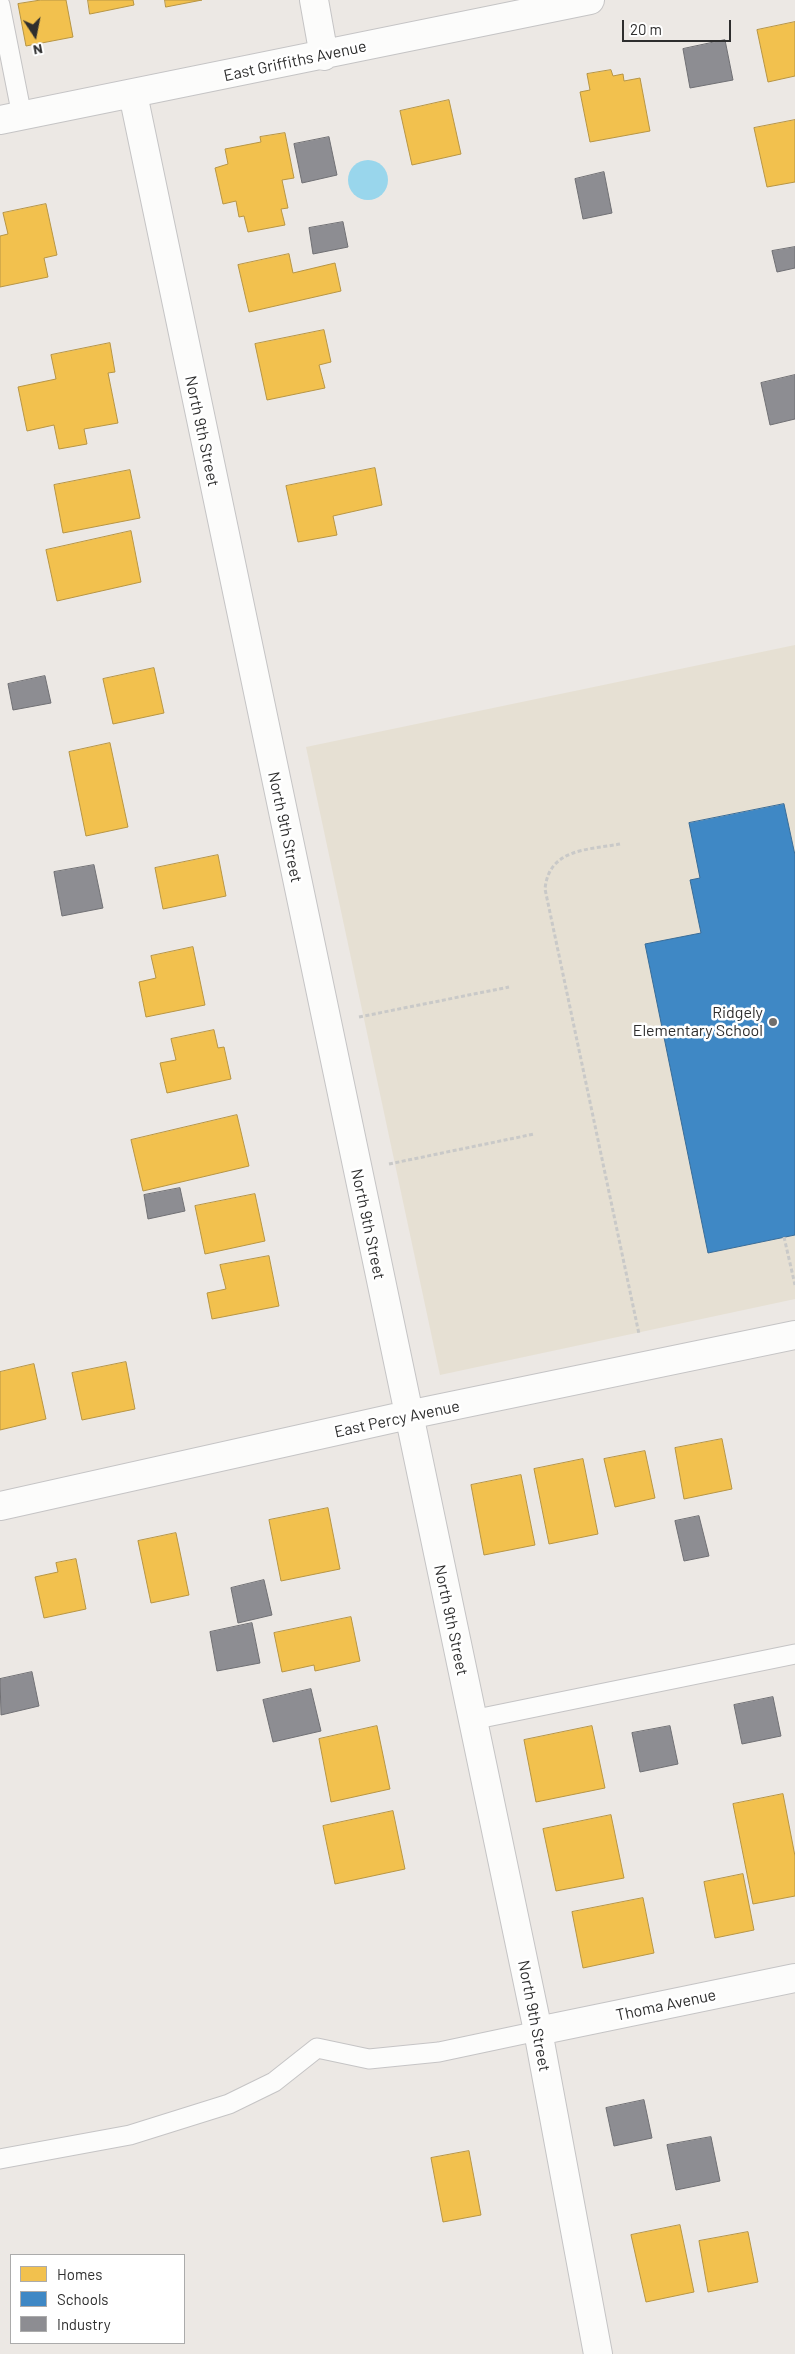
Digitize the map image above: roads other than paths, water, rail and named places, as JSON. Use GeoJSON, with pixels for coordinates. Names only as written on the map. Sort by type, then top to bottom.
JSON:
{"type":"FeatureCollection","features":[{"type":"Feature","properties":{"kind":"street"},"geometry":{"type":"LineString","coordinates":[[314,0],[324,56]]}},
{"type":"Feature","properties":{"kind":"street","name":"East Griffiths Avenue"},"geometry":{"type":"LineString","coordinates":[[11,118],[324,56],[590,0]]}},
{"type":"Feature","properties":{"kind":"street","name":"North 9th Street"},"geometry":{"type":"LineString","coordinates":[[133,94],[538,2032],[598,2354]]}},
{"type":"Feature","properties":{"kind":"street","name":"East Percy Avenue"},"geometry":{"type":"LineString","coordinates":[[0,1506],[408,1415],[795,1335]]}},
{"type":"Feature","properties":{"kind":"street","name":"Thoma Avenue"},"geometry":{"type":"LineString","coordinates":[[538,2032],[795,1978]]}},
{"type":"Feature","properties":{"kind":"lane"},"geometry":{"type":"LineString","coordinates":[[0,6],[11,118]]}},
{"type":"Feature","properties":{"kind":"lane"},"geometry":{"type":"LineString","coordinates":[[472,1720],[795,1654]]}},
{"type":"Feature","properties":{"kind":"lane"},"geometry":{"type":"LineString","coordinates":[[0,2159],[130,2136],[229,2104],[274,2082],[317,2048],[369,2059],[439,2052],[538,2032]]}},
{"type":"Feature","properties":{"kind":"water"},"geometry":{"type":"Polygon","coordinates":[[[368,160],[382,166],[388,180],[382,194],[368,200],[354,194],[348,180],[354,166],[368,160]]]}},
{"type":"Feature","properties":{"kind":"place","name":"Ridgely Elementary School"},"geometry":{"type":"Point","coordinates":[773,1022]}}]}
